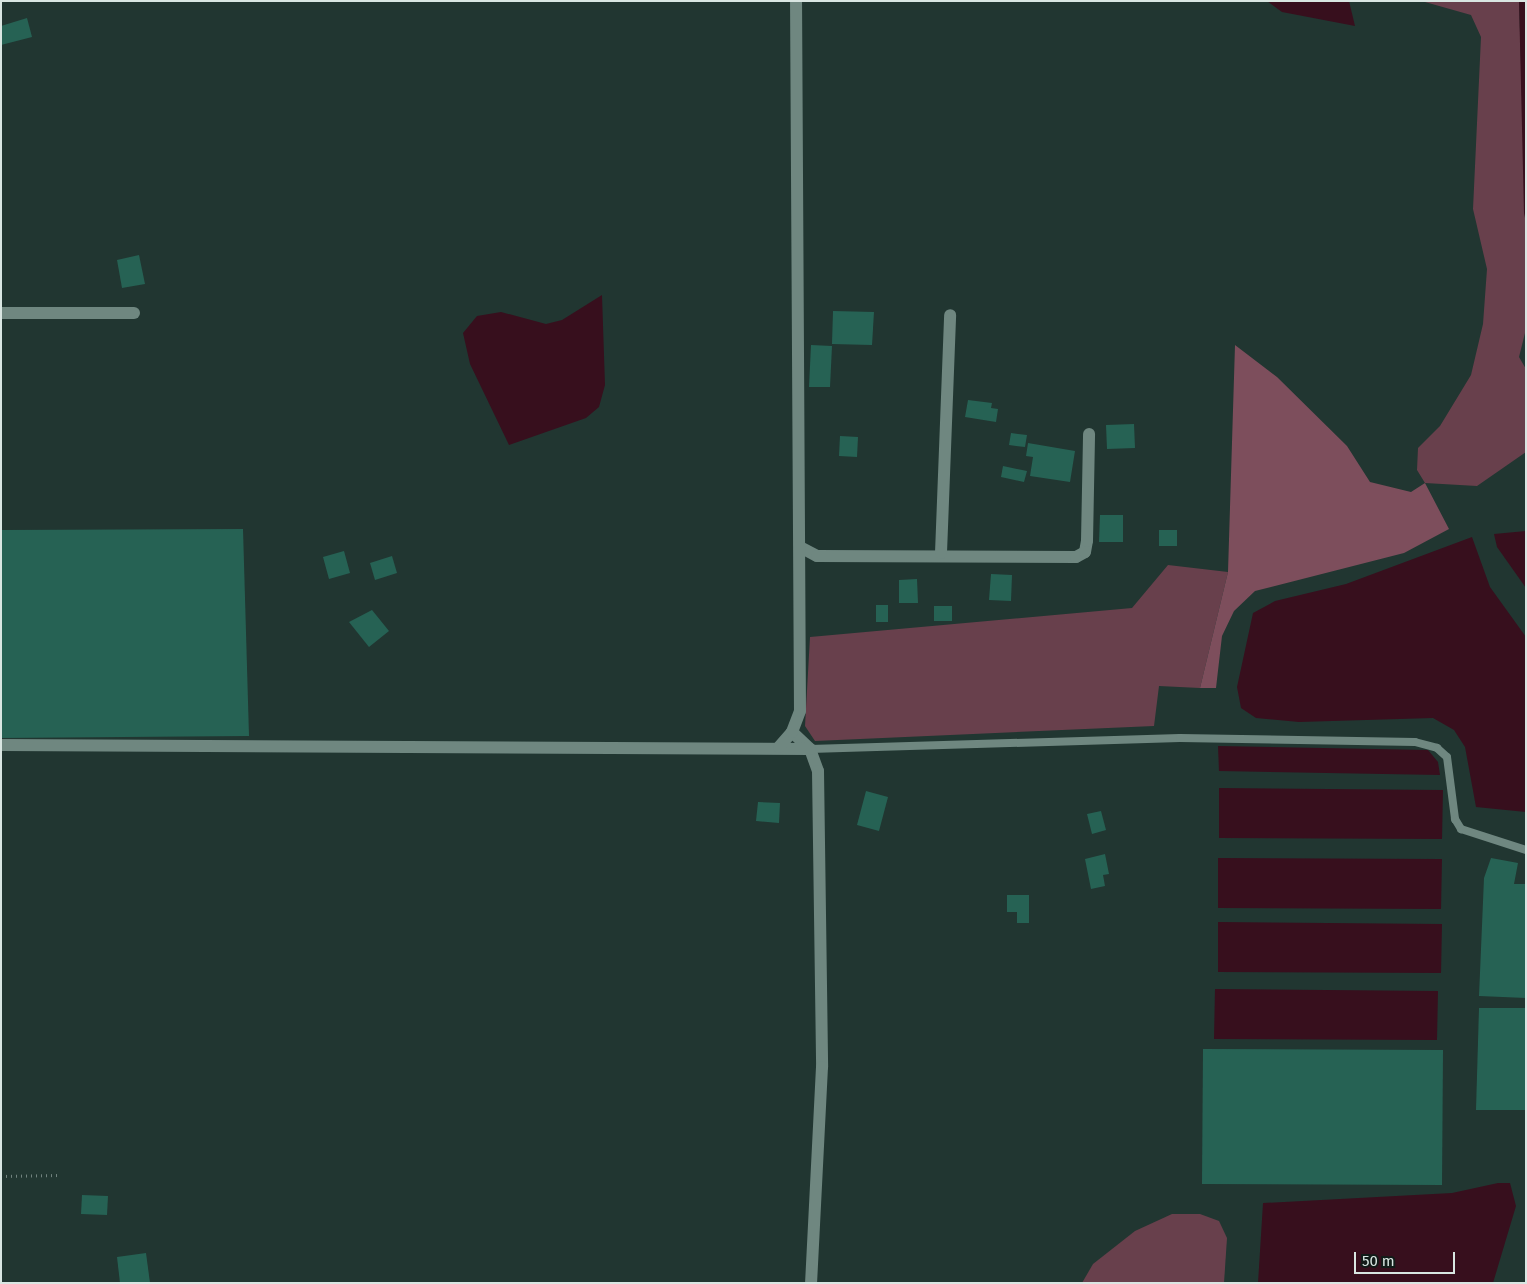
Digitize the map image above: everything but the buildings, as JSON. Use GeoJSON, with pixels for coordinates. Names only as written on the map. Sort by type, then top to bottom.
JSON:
{"type":"FeatureCollection","features":[{"type":"Feature","properties":{"kind":"street"},"geometry":{"type":"LineString","coordinates":[[779,747],[792,732],[800,711],[796,1]]}},
{"type":"Feature","properties":{"kind":"street"},"geometry":{"type":"LineString","coordinates":[[1,313],[134,313]]}},
{"type":"Feature","properties":{"kind":"street"},"geometry":{"type":"LineString","coordinates":[[942,553],[950,315]]}},
{"type":"Feature","properties":{"kind":"street"},"geometry":{"type":"LineString","coordinates":[[800,547],[817,556],[942,553],[1064,557],[1085,552],[1089,434]]}},
{"type":"Feature","properties":{"kind":"street"},"geometry":{"type":"LineString","coordinates":[[800,576],[817,556]]}},
{"type":"Feature","properties":{"kind":"street"},"geometry":{"type":"LineString","coordinates":[[792,732],[810,749],[818,771],[822,1067],[811,1283]]}},
{"type":"Feature","properties":{"kind":"street"},"geometry":{"type":"LineString","coordinates":[[1,745],[779,747],[810,749]]}},
{"type":"Feature","properties":{"kind":"lane"},"geometry":{"type":"LineString","coordinates":[[810,749],[1180,738],[1415,742],[1437,748],[1447,757],[1455,819],[1461,829],[1526,850]]}},
{"type":"Feature","properties":{"kind":"path"},"geometry":{"type":"LineString","coordinates":[[1,1176],[60,1175]]}},
{"type":"Feature","properties":{"kind":"shaded area"},"geometry":{"type":"Polygon","coordinates":[[[1267,1],[1349,1],[1355,26],[1282,12],[1267,1]]]}},
{"type":"Feature","properties":{"kind":"shaded area"},"geometry":{"type":"Polygon","coordinates":[[[1388,1],[1519,1],[1526,223],[1526,329],[1519,357],[1526,369],[1526,452],[1477,486],[1425,483],[1417,470],[1418,448],[1440,426],[1471,375],[1483,324],[1487,269],[1473,209],[1481,37],[1471,15],[1425,2],[1388,1]]]}},
{"type":"Feature","properties":{"kind":"shaded area"},"geometry":{"type":"Polygon","coordinates":[[[1519,1],[1526,1],[1526,223],[1524,213],[1519,1]]]}},
{"type":"Feature","properties":{"kind":"shaded area"},"geometry":{"type":"Polygon","coordinates":[[[602,295],[605,385],[599,407],[586,418],[509,445],[470,364],[463,333],[477,316],[501,312],[546,324],[562,320],[602,295]]]}},
{"type":"Feature","properties":{"kind":"shaded area"},"geometry":{"type":"Polygon","coordinates":[[[1235,345],[1277,377],[1347,446],[1370,482],[1411,492],[1425,483],[1449,529],[1404,553],[1255,591],[1234,611],[1222,636],[1216,688],[1200,688],[1228,572],[1235,345]]]}},
{"type":"Feature","properties":{"kind":"shaded area"},"geometry":{"type":"Polygon","coordinates":[[[1526,531],[1526,588],[1497,547],[1494,534],[1526,531]]]}},
{"type":"Feature","properties":{"kind":"shaded area"},"geometry":{"type":"Polygon","coordinates":[[[1472,537],[1490,587],[1526,637],[1526,812],[1476,807],[1465,747],[1454,730],[1433,718],[1299,722],[1256,718],[1241,708],[1237,687],[1253,613],[1275,601],[1346,584],[1472,537]]]}},
{"type":"Feature","properties":{"kind":"shaded area"},"geometry":{"type":"Polygon","coordinates":[[[1168,565],[1228,572],[1200,688],[1159,686],[1154,726],[815,741],[805,726],[810,637],[1132,608],[1168,565]]]}},
{"type":"Feature","properties":{"kind":"shaded area"},"geometry":{"type":"Polygon","coordinates":[[[1218,746],[1428,750],[1438,762],[1440,775],[1219,771],[1218,746]]]}},
{"type":"Feature","properties":{"kind":"shaded area"},"geometry":{"type":"Polygon","coordinates":[[[1219,788],[1443,790],[1442,839],[1219,838],[1219,788]]]}},
{"type":"Feature","properties":{"kind":"shaded area"},"geometry":{"type":"Polygon","coordinates":[[[1218,858],[1442,859],[1441,909],[1218,908],[1218,858]]]}},
{"type":"Feature","properties":{"kind":"shaded area"},"geometry":{"type":"Polygon","coordinates":[[[1218,922],[1442,924],[1441,973],[1218,972],[1218,922]]]}},
{"type":"Feature","properties":{"kind":"shaded area"},"geometry":{"type":"Polygon","coordinates":[[[1215,989],[1438,991],[1437,1040],[1214,1039],[1215,989]]]}},
{"type":"Feature","properties":{"kind":"shaded area"},"geometry":{"type":"Polygon","coordinates":[[[1498,1183],[1510,1183],[1516,1206],[1493,1283],[1258,1283],[1263,1203],[1452,1193],[1498,1183]]]}},
{"type":"Feature","properties":{"kind":"shaded area"},"geometry":{"type":"Polygon","coordinates":[[[1172,1214],[1200,1214],[1219,1221],[1227,1238],[1224,1283],[1082,1283],[1093,1264],[1135,1231],[1172,1214]]]}}]}
